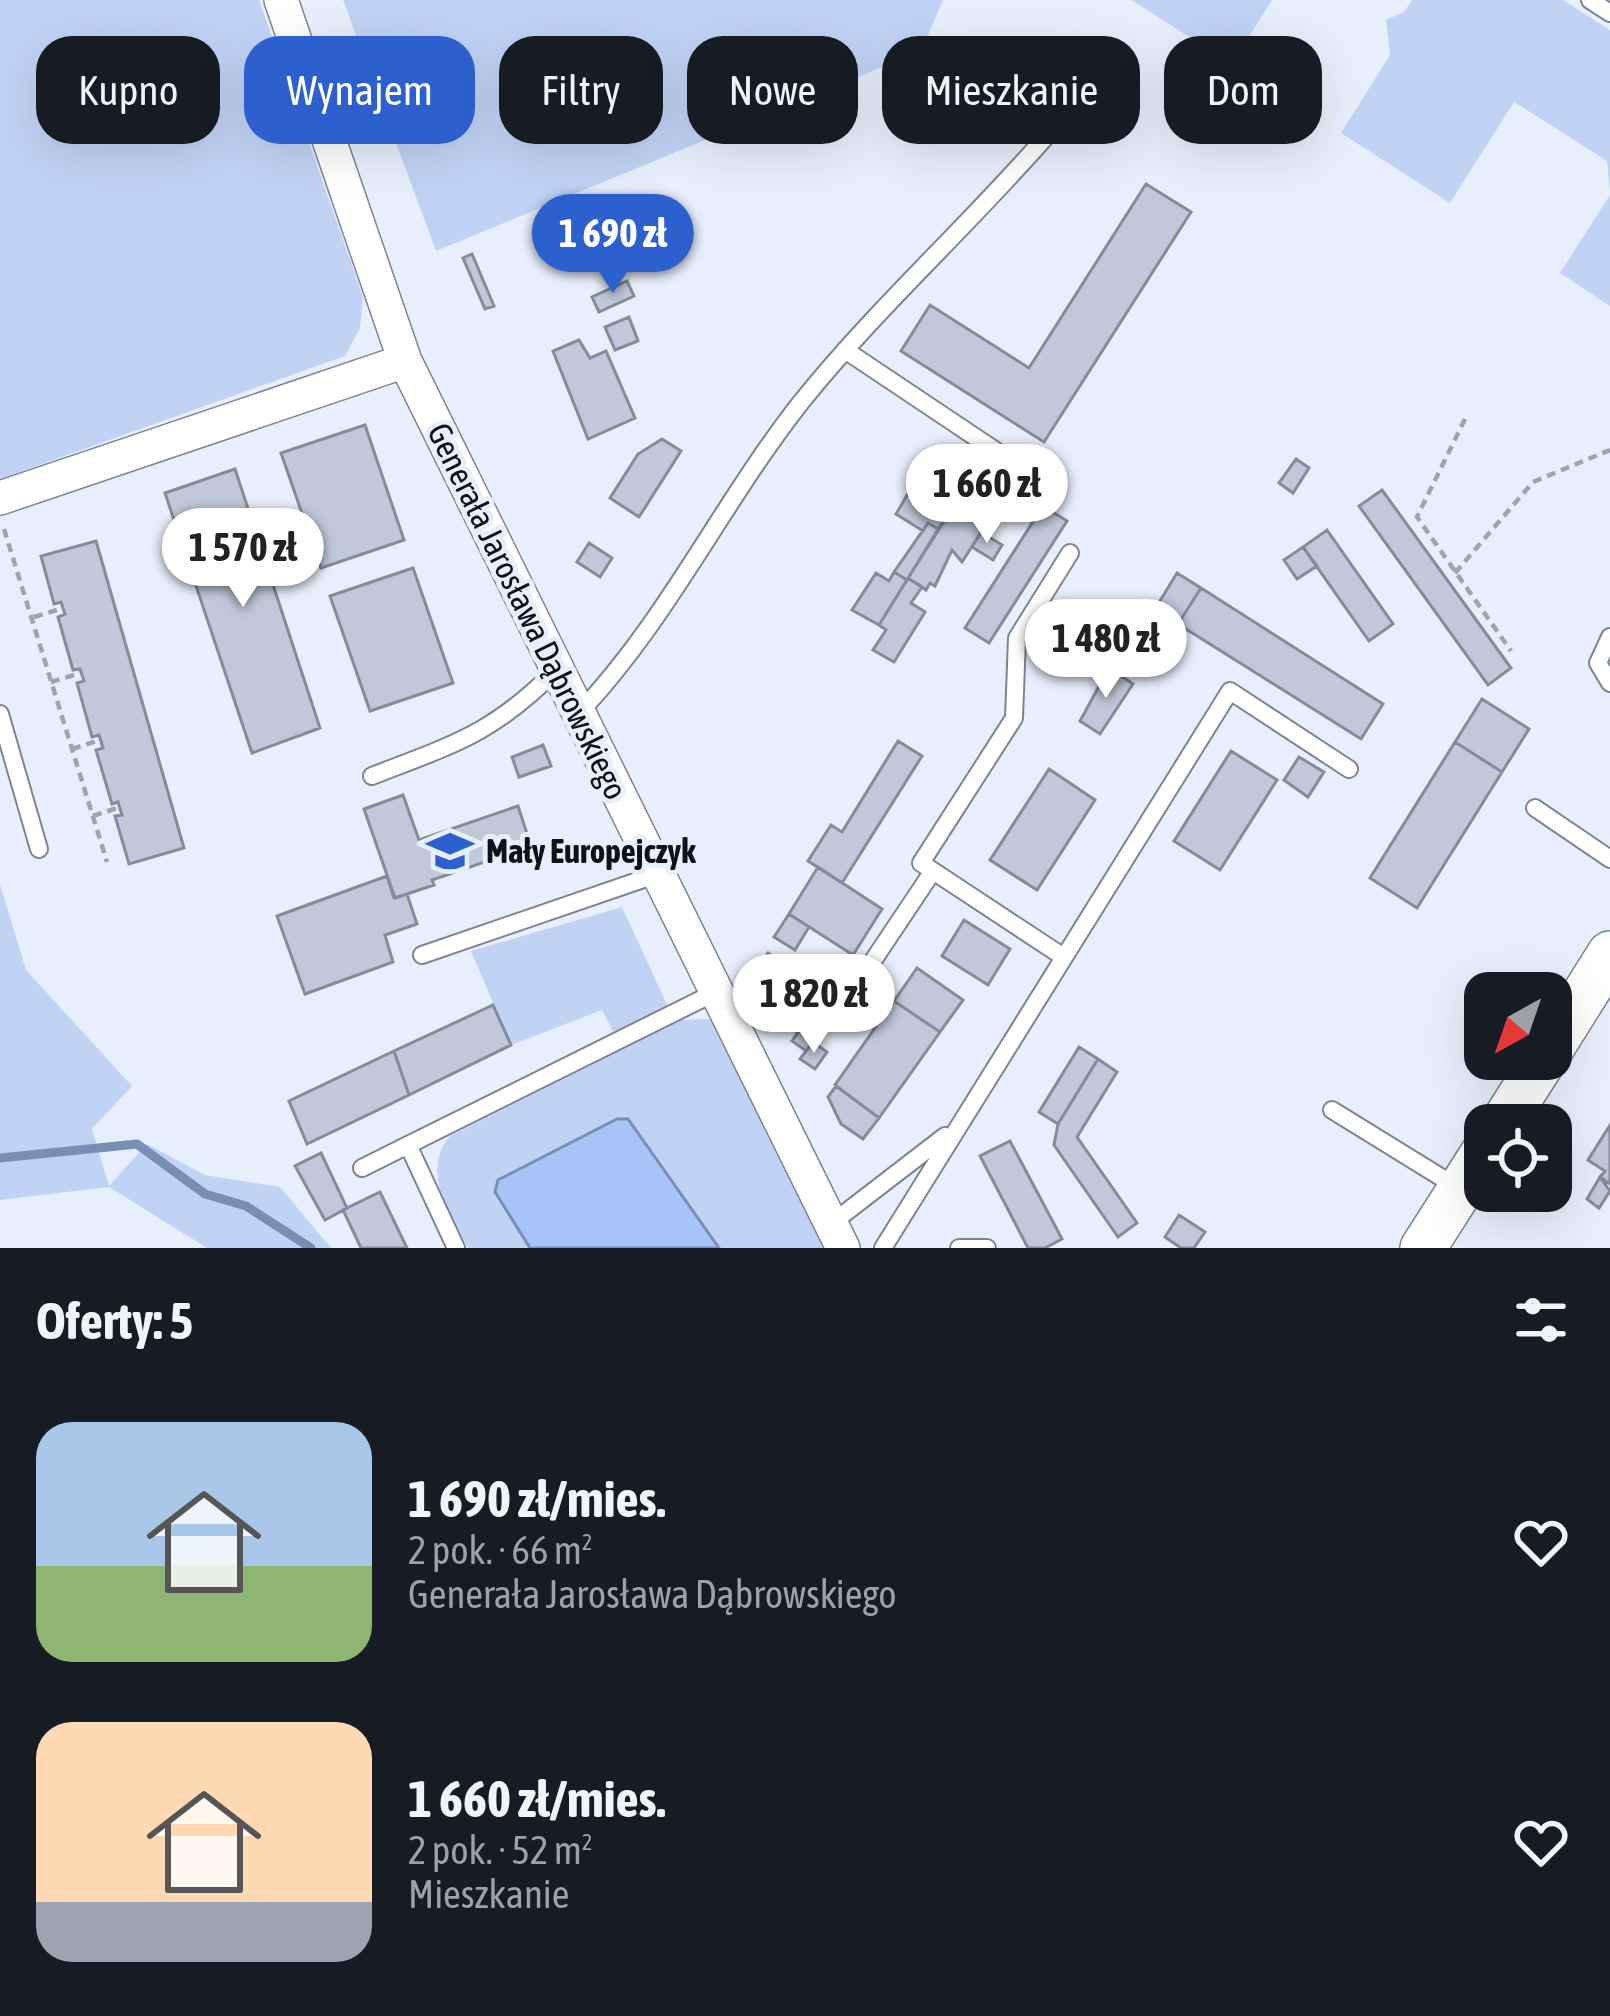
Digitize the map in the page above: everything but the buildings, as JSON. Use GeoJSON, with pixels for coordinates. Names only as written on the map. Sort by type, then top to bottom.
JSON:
{"type":"FeatureCollection","features":[{"type":"Feature","properties":{"kind":"street","name":"Generała Jarosława Dąbrowskiego"},"geometry":{"type":"LineString","coordinates":[[281,0],[404,361],[838,1236]]}},
{"type":"Feature","properties":{"kind":"street"},"geometry":{"type":"LineString","coordinates":[[0,498],[404,361]]}},
{"type":"Feature","properties":{"kind":"street"},"geometry":{"type":"LineString","coordinates":[[1572,1022],[1603,983]]}},
{"type":"Feature","properties":{"kind":"street"},"geometry":{"type":"LineString","coordinates":[[1424,1248],[1464,1184]]}},
{"type":"Feature","properties":{"kind":"lane"},"geometry":{"type":"LineString","coordinates":[[1590,0],[1610,13]]}},
{"type":"Feature","properties":{"kind":"lane"},"geometry":{"type":"LineString","coordinates":[[578,713],[631,659],[799,405],[896,290],[1040,144]]}},
{"type":"Feature","properties":{"kind":"lane"},"geometry":{"type":"LineString","coordinates":[[845,350],[995,452]]}},
{"type":"Feature","properties":{"kind":"lane"},"geometry":{"type":"LineString","coordinates":[[1062,956],[921,863],[1014,718],[1017,638],[1070,553]]}},
{"type":"Feature","properties":{"kind":"lane"},"geometry":{"type":"LineString","coordinates":[[1610,637],[1598,663],[1610,683]]}},
{"type":"Feature","properties":{"kind":"lane"},"geometry":{"type":"LineString","coordinates":[[372,776],[482,733],[504,720],[556,669]]}},
{"type":"Feature","properties":{"kind":"lane"},"geometry":{"type":"LineString","coordinates":[[883,1248],[952,1130],[1230,692],[1349,769]]}},
{"type":"Feature","properties":{"kind":"lane"},"geometry":{"type":"LineString","coordinates":[[0,714],[39,849]]}},
{"type":"Feature","properties":{"kind":"lane"},"geometry":{"type":"LineString","coordinates":[[1535,808],[1610,859]]}},
{"type":"Feature","properties":{"kind":"lane"},"geometry":{"type":"LineString","coordinates":[[838,1013],[933,871]]}},
{"type":"Feature","properties":{"kind":"lane"},"geometry":{"type":"LineString","coordinates":[[422,955],[658,874]]}},
{"type":"Feature","properties":{"kind":"lane"},"geometry":{"type":"LineString","coordinates":[[362,1168],[716,992]]}},
{"type":"Feature","properties":{"kind":"lane"},"geometry":{"type":"LineString","coordinates":[[1332,1110],[1460,1190]]}},
{"type":"Feature","properties":{"kind":"lane"},"geometry":{"type":"LineString","coordinates":[[838,1236],[952,1130]]}},
{"type":"Feature","properties":{"kind":"lane"},"geometry":{"type":"LineString","coordinates":[[408,1145],[456,1248]]}},
{"type":"Feature","properties":{"kind":"lane"},"geometry":{"type":"LineString","coordinates":[[959,1248],[987,1248]]}},
{"type":"Feature","properties":{"kind":"path"},"geometry":{"type":"LineString","coordinates":[[1465,418],[1417,518],[1510,651]]}},
{"type":"Feature","properties":{"kind":"path"},"geometry":{"type":"LineString","coordinates":[[1455,573],[1533,482],[1610,450]]}},
{"type":"Feature","properties":{"kind":"path"},"geometry":{"type":"LineString","coordinates":[[0,517],[107,862]]}},
{"type":"Feature","properties":{"kind":"path"},"geometry":{"type":"LineString","coordinates":[[32,618],[63,608]]}},
{"type":"Feature","properties":{"kind":"path"},"geometry":{"type":"LineString","coordinates":[[51,682],[74,675]]}},
{"type":"Feature","properties":{"kind":"path"},"geometry":{"type":"LineString","coordinates":[[72,749],[100,740]]}},
{"type":"Feature","properties":{"kind":"path"},"geometry":{"type":"LineString","coordinates":[[93,816],[119,807]]}},
{"type":"Feature","properties":{"kind":"shaded area"},"geometry":{"type":"Polygon","coordinates":[[[0,0],[259,0],[272,36],[244,36],[244,144],[309,144],[363,297],[360,328],[345,356],[0,479],[0,0]]]}},
{"type":"Feature","properties":{"kind":"shaded area"},"geometry":{"type":"Polygon","coordinates":[[[343,0],[943,0],[927,36],[882,36],[882,67],[858,77],[858,36],[687,36],[687,144],[695,144],[436,251],[396,144],[475,144],[475,36],[356,36],[343,0]]]}},
{"type":"Feature","properties":{"kind":"shaded area"},"geometry":{"type":"Polygon","coordinates":[[[1131,0],[1272,0],[1250,36],[1188,36],[1131,0]]]}},
{"type":"Feature","properties":{"kind":"shaded area"},"geometry":{"type":"Polygon","coordinates":[[[1412,0],[1563,0],[1610,30],[1610,192],[1607,161],[1514,102],[1450,203],[1341,133],[1390,55],[1386,20],[1404,12],[1412,0]]]}},
{"type":"Feature","properties":{"kind":"shaded area"},"geometry":{"type":"Polygon","coordinates":[[[1610,195],[1610,306],[1560,273],[1610,195]]]}},
{"type":"Feature","properties":{"kind":"shaded area"},"geometry":{"type":"Polygon","coordinates":[[[0,884],[26,970],[132,1086],[92,1129],[109,1186],[147,1144],[205,1175],[280,1187],[331,1248],[207,1248],[109,1187],[0,1200],[0,884]]]}},
{"type":"Feature","properties":{"kind":"shaded area"},"geometry":{"type":"Polygon","coordinates":[[[622,907],[668,1007],[614,1033],[602,1010],[511,1045],[471,951],[622,907]]]}},
{"type":"Feature","properties":{"kind":"shaded area"},"geometry":{"type":"Polygon","coordinates":[[[682,1020],[714,1021],[827,1248],[468,1248],[446,1206],[438,1178],[441,1150],[450,1136],[682,1020]]]}},
{"type":"Feature","properties":{"kind":"shaded area"},"geometry":{"type":"Polygon","coordinates":[[[617,1119],[628,1119],[719,1248],[530,1248],[495,1192],[498,1180],[617,1119]]]}},
{"type":"Feature","properties":{"kind":"waterway"},"geometry":{"type":"LineString","coordinates":[[0,1158],[137,1144],[205,1194],[246,1206],[311,1248]]}},
{"type":"Feature","properties":{"kind":"place","name":"Mały Europejczyk"},"geometry":{"type":"Point","coordinates":[450,851]}}]}
